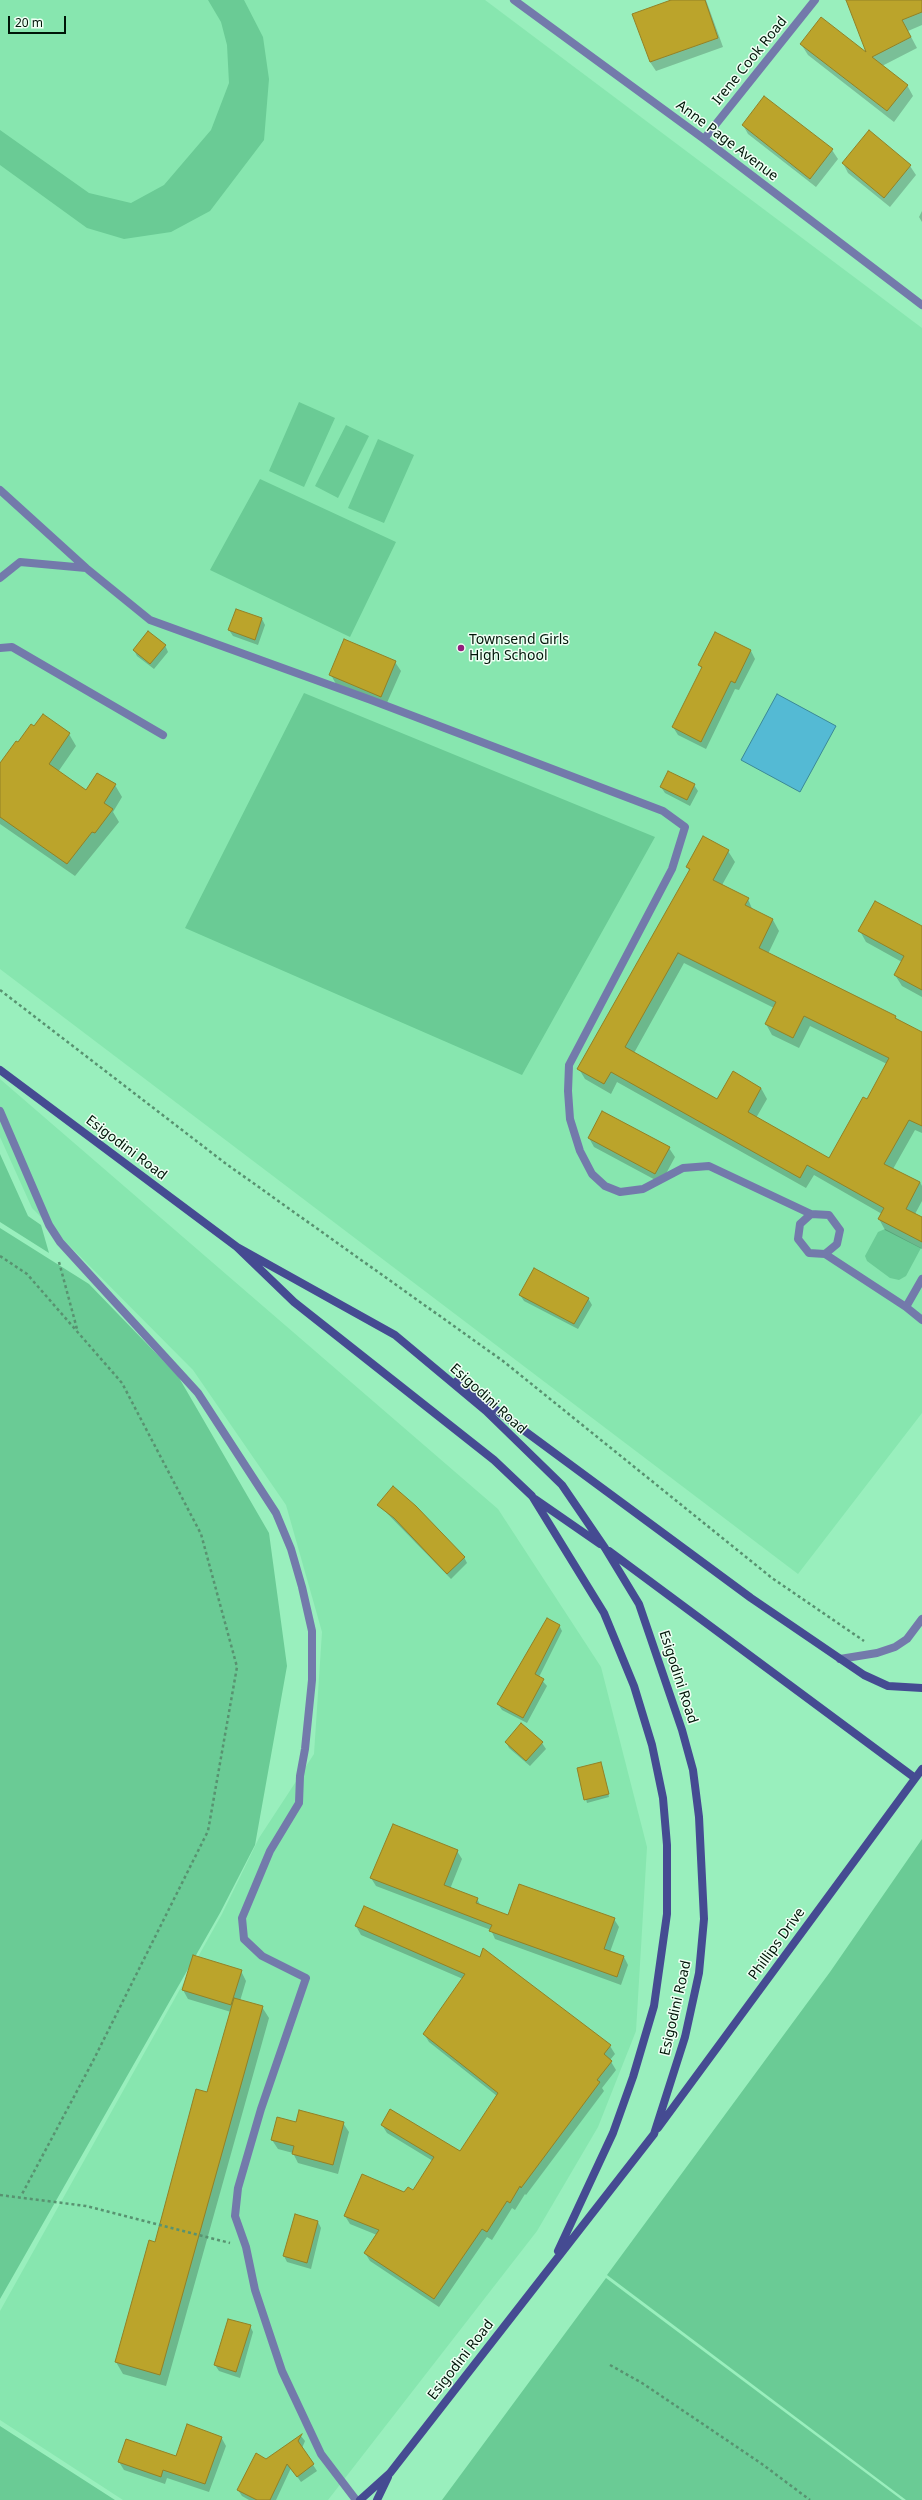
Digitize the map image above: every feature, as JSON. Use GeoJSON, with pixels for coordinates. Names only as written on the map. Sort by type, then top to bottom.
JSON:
{"type":"FeatureCollection","features":[{"type":"Feature","properties":{"kind":"main road","name":"Esigodini Road"},"geometry":{"type":"LineString","coordinates":[[0,1070],[237,1247],[294,1302],[494,1460],[532,1496],[604,1613],[634,1686],[652,1745],[663,1798],[667,1845],[667,1914],[654,2006],[634,2078],[613,2133],[552,2264]]}},
{"type":"Feature","properties":{"kind":"main road","name":"Esigodini Road"},"geometry":{"type":"LineString","coordinates":[[237,1247],[395,1336],[486,1411],[562,1485],[605,1548],[639,1604],[657,1652],[693,1770],[699,1817],[704,1919],[699,1974],[685,2036],[654,2134],[390,2473],[360,2500]]}},
{"type":"Feature","properties":{"kind":"main road"},"geometry":{"type":"LineString","coordinates":[[395,1336],[751,1598],[840,1659],[864,1675],[888,1686],[922,1688]]}},
{"type":"Feature","properties":{"kind":"main road"},"geometry":{"type":"LineString","coordinates":[[532,1496],[605,1548],[915,1778]]}},
{"type":"Feature","properties":{"kind":"main road","name":"Phillips Drive"},"geometry":{"type":"LineString","coordinates":[[654,2134],[922,1769]]}},
{"type":"Feature","properties":{"kind":"main road","name":"Esigodini Road"},"geometry":{"type":"LineString","coordinates":[[378,2500],[390,2473]]}},
{"type":"Feature","properties":{"kind":"street","name":"Anne Page Avenue"},"geometry":{"type":"LineString","coordinates":[[514,0],[704,139],[922,305]]}},
{"type":"Feature","properties":{"kind":"street","name":"Irene Cook Road"},"geometry":{"type":"LineString","coordinates":[[704,139],[816,0]]}},
{"type":"Feature","properties":{"kind":"street"},"geometry":{"type":"LineString","coordinates":[[0,490],[86,568],[150,620],[379,703],[663,811],[685,827],[672,869],[569,1065],[568,1091],[570,1119],[580,1151],[592,1174],[605,1186],[620,1192],[643,1189],[683,1168],[709,1166],[811,1214],[829,1216],[840,1230],[837,1244],[825,1254]]}},
{"type":"Feature","properties":{"kind":"street"},"geometry":{"type":"LineString","coordinates":[[0,578],[20,562],[86,568]]}},
{"type":"Feature","properties":{"kind":"street"},"geometry":{"type":"LineString","coordinates":[[0,648],[12,647],[163,735]]}},
{"type":"Feature","properties":{"kind":"street"},"geometry":{"type":"LineString","coordinates":[[0,1111],[49,1225],[60,1242],[198,1393],[276,1514],[291,1549],[302,1587],[312,1631],[312,1680],[305,1749],[300,1776],[299,1803],[270,1851],[242,1918],[244,1939],[262,1956],[306,1978],[261,2109],[238,2188],[235,2216],[246,2247],[255,2290],[282,2371],[321,2454],[356,2500]]}},
{"type":"Feature","properties":{"kind":"street"},"geometry":{"type":"LineString","coordinates":[[811,1214],[800,1224],[798,1239],[809,1253],[825,1254],[906,1307],[922,1320]]}},
{"type":"Feature","properties":{"kind":"street"},"geometry":{"type":"LineString","coordinates":[[906,1307],[920,1288],[922,1279]]}},
{"type":"Feature","properties":{"kind":"street"},"geometry":{"type":"LineString","coordinates":[[840,1659],[877,1653],[895,1647],[906,1639],[922,1619]]}},
{"type":"Feature","properties":{"kind":"path"},"geometry":{"type":"LineString","coordinates":[[0,990],[225,1163],[503,1361],[772,1578],[864,1641],[877,1653]]}},
{"type":"Feature","properties":{"kind":"path"},"geometry":{"type":"LineString","coordinates":[[57,1255],[77,1331]]}},
{"type":"Feature","properties":{"kind":"path"},"geometry":{"type":"LineString","coordinates":[[0,1256],[27,1274],[122,1383],[202,1534],[237,1667],[208,1831],[93,2061],[21,2196]]}},
{"type":"Feature","properties":{"kind":"path"},"geometry":{"type":"LineString","coordinates":[[0,2195],[21,2196],[86,2206],[246,2247]]}},
{"type":"Feature","properties":{"kind":"path"},"geometry":{"type":"LineString","coordinates":[[610,2365],[673,2404],[762,2464],[810,2500]]}},
{"type":"Feature","properties":{"kind":"shaded area","name":"Townsend Girls High School"},"geometry":{"type":"Polygon","coordinates":[[[0,0],[485,0],[922,328],[922,1413],[798,1574],[0,969],[0,0]]]}},
{"type":"Feature","properties":{"kind":"shaded area"},"geometry":{"type":"Polygon","coordinates":[[[208,0],[244,0],[263,37],[269,79],[264,140],[210,211],[171,232],[124,239],[87,228],[0,165],[0,130],[89,193],[131,203],[164,185],[211,130],[229,83],[227,45],[221,22],[208,0]]]}},
{"type":"Feature","properties":{"kind":"shaded area"},"geometry":{"type":"Polygon","coordinates":[[[299,402],[335,418],[304,487],[269,471],[299,402]]]}},
{"type":"Feature","properties":{"kind":"shaded area"},"geometry":{"type":"Polygon","coordinates":[[[346,425],[369,436],[338,498],[315,486],[346,425]]]}},
{"type":"Feature","properties":{"kind":"shaded area"},"geometry":{"type":"Polygon","coordinates":[[[378,439],[414,455],[384,523],[348,508],[378,439]]]}},
{"type":"Feature","properties":{"kind":"shaded area"},"geometry":{"type":"Polygon","coordinates":[[[260,479],[396,542],[350,637],[210,570],[260,479]]]}},
{"type":"Feature","properties":{"kind":"shaded area"},"geometry":{"type":"Polygon","coordinates":[[[304,693],[655,837],[522,1075],[185,928],[304,693]]]}},
{"type":"Feature","properties":{"kind":"shaded area"},"geometry":{"type":"Polygon","coordinates":[[[0,1079],[498,1509],[601,1667],[647,1847],[636,2031],[598,2127],[537,2231],[328,2500],[123,2500],[0,2420],[0,2311],[222,1914],[259,1838],[314,1754],[322,1632],[286,1505],[193,1370],[32,1208],[0,1137],[0,1079]]]}},
{"type":"Feature","properties":{"kind":"shaded area"},"geometry":{"type":"Polygon","coordinates":[[[0,1154],[28,1216],[41,1225],[49,1253],[0,1222],[0,1154]]]}},
{"type":"Feature","properties":{"kind":"shaded area"},"geometry":{"type":"Polygon","coordinates":[[[0,1228],[89,1284],[178,1376],[269,1533],[287,1666],[255,1845],[220,1913],[0,2299],[0,1228]]]}},
{"type":"Feature","properties":{"kind":"shaded area"},"geometry":{"type":"Polygon","coordinates":[[[885,1229],[921,1248],[906,1276],[899,1280],[890,1278],[867,1261],[865,1256],[878,1232],[885,1229]]]}},
{"type":"Feature","properties":{"kind":"shaded area"},"geometry":{"type":"Polygon","coordinates":[[[922,1839],[922,2500],[906,2500],[607,2275],[830,1972],[922,1839]]]}},
{"type":"Feature","properties":{"kind":"shaded area"},"geometry":{"type":"Polygon","coordinates":[[[606,2278],[902,2500],[442,2500],[606,2278]]]}},
{"type":"Feature","properties":{"kind":"shaded area"},"geometry":{"type":"Polygon","coordinates":[[[0,2426],[115,2500],[0,2500],[0,2426]]]}},
{"type":"Feature","properties":{"kind":"water"},"geometry":{"type":"Polygon","coordinates":[[[777,694],[836,726],[800,792],[741,760],[777,694]]]}},
{"type":"Feature","properties":{"kind":"building"},"geometry":{"type":"Polygon","coordinates":[[[671,0],[705,0],[718,38],[650,62],[632,14],[671,0]]]}},
{"type":"Feature","properties":{"kind":"building"},"geometry":{"type":"Polygon","coordinates":[[[846,0],[922,0],[922,12],[902,20],[911,37],[872,57],[908,85],[887,111],[800,44],[821,17],[866,52],[846,0]]]}},
{"type":"Feature","properties":{"kind":"building"},"geometry":{"type":"Polygon","coordinates":[[[764,96],[833,149],[810,179],[742,125],[764,96]]]}},
{"type":"Feature","properties":{"kind":"building"},"geometry":{"type":"Polygon","coordinates":[[[869,130],[911,165],[884,198],[842,163],[869,130]]]}},
{"type":"Feature","properties":{"kind":"building"},"geometry":{"type":"Polygon","coordinates":[[[236,609],[262,618],[255,640],[228,630],[236,609]]]}},
{"type":"Feature","properties":{"kind":"building"},"geometry":{"type":"Polygon","coordinates":[[[148,631],[166,645],[150,664],[133,650],[148,631]]]}},
{"type":"Feature","properties":{"kind":"building"},"geometry":{"type":"Polygon","coordinates":[[[715,632],[751,650],[735,683],[731,681],[701,742],[672,727],[702,667],[698,665],[715,632]]]}},
{"type":"Feature","properties":{"kind":"building"},"geometry":{"type":"Polygon","coordinates":[[[344,639],[396,661],[381,697],[329,675],[344,639]]]}},
{"type":"Feature","properties":{"kind":"building"},"geometry":{"type":"Polygon","coordinates":[[[43,714],[70,733],[49,764],[86,790],[97,773],[116,784],[104,803],[113,809],[95,833],[92,832],[67,864],[0,817],[0,763],[16,741],[18,742],[31,724],[34,726],[43,714]]]}},
{"type":"Feature","properties":{"kind":"building"},"geometry":{"type":"Polygon","coordinates":[[[668,771],[695,784],[687,800],[660,787],[668,771]]]}},
{"type":"Feature","properties":{"kind":"building"},"geometry":{"type":"Polygon","coordinates":[[[703,836],[729,850],[713,880],[749,898],[745,905],[773,919],[759,948],[896,1016],[895,1018],[922,1032],[922,1126],[909,1120],[884,1164],[920,1182],[906,1209],[922,1217],[922,1242],[878,1219],[884,1208],[807,1165],[800,1178],[611,1072],[604,1084],[577,1069],[690,869],[686,867],[703,836]],[[678,953],[625,1047],[717,1099],[733,1071],[761,1088],[748,1112],[829,1158],[863,1097],[867,1099],[889,1058],[804,1016],[793,1038],[765,1024],[776,1002],[678,953]]]}},
{"type":"Feature","properties":{"kind":"building"},"geometry":{"type":"Polygon","coordinates":[[[875,901],[922,926],[922,990],[894,975],[904,956],[858,931],[875,901]]]}},
{"type":"Feature","properties":{"kind":"building"},"geometry":{"type":"Polygon","coordinates":[[[602,1111],[670,1147],[655,1174],[588,1138],[602,1111]]]}},
{"type":"Feature","properties":{"kind":"building"},"geometry":{"type":"Polygon","coordinates":[[[534,1268],[589,1298],[574,1324],[519,1295],[534,1268]]]}},
{"type":"Feature","properties":{"kind":"building"},"geometry":{"type":"Polygon","coordinates":[[[393,1486],[416,1506],[465,1557],[447,1574],[394,1518],[377,1505],[393,1486]]]}},
{"type":"Feature","properties":{"kind":"building"},"geometry":{"type":"Polygon","coordinates":[[[547,1618],[560,1625],[535,1674],[544,1679],[523,1718],[497,1704],[547,1618]]]}},
{"type":"Feature","properties":{"kind":"building"},"geometry":{"type":"Polygon","coordinates":[[[521,1723],[543,1742],[526,1761],[505,1742],[521,1723]]]}},
{"type":"Feature","properties":{"kind":"building"},"geometry":{"type":"Polygon","coordinates":[[[601,1762],[609,1794],[584,1800],[577,1768],[601,1762]]]}},
{"type":"Feature","properties":{"kind":"building"},"geometry":{"type":"Polygon","coordinates":[[[393,1824],[458,1850],[444,1885],[478,1898],[476,1903],[508,1915],[519,1884],[615,1918],[604,1949],[624,1956],[617,1977],[489,1931],[492,1925],[370,1878],[393,1824]]]}},
{"type":"Feature","properties":{"kind":"building"},"geometry":{"type":"Polygon","coordinates":[[[364,1906],[480,1957],[483,1948],[611,2045],[604,2054],[612,2061],[597,2080],[600,2082],[521,2188],[520,2186],[510,2203],[507,2201],[487,2232],[482,2229],[434,2299],[364,2253],[379,2230],[344,2216],[362,2174],[404,2192],[408,2187],[413,2190],[434,2157],[381,2125],[390,2109],[460,2151],[498,2093],[423,2034],[465,1974],[355,1926],[364,1906]]]}},
{"type":"Feature","properties":{"kind":"building"},"geometry":{"type":"Polygon","coordinates":[[[193,1955],[242,1970],[231,2005],[182,1990],[193,1955]]]}},
{"type":"Feature","properties":{"kind":"building"},"geometry":{"type":"Polygon","coordinates":[[[234,1998],[263,2006],[160,2375],[115,2362],[149,2240],[155,2242],[196,2089],[207,2092],[234,1998]]]}},
{"type":"Feature","properties":{"kind":"building"},"geometry":{"type":"Polygon","coordinates":[[[299,2110],[344,2122],[333,2165],[292,2154],[294,2146],[271,2140],[277,2117],[296,2122],[299,2110]]]}},
{"type":"Feature","properties":{"kind":"building"},"geometry":{"type":"Polygon","coordinates":[[[295,2214],[318,2221],[307,2263],[283,2256],[295,2214]]]}},
{"type":"Feature","properties":{"kind":"building"},"geometry":{"type":"Polygon","coordinates":[[[228,2319],[251,2325],[236,2372],[214,2365],[228,2319]]]}},
{"type":"Feature","properties":{"kind":"building"},"geometry":{"type":"Polygon","coordinates":[[[187,2424],[222,2437],[205,2484],[163,2470],[161,2477],[118,2462],[126,2439],[176,2456],[187,2424]]]}},
{"type":"Feature","properties":{"kind":"building"},"geometry":{"type":"Polygon","coordinates":[[[302,2434],[298,2441],[314,2464],[297,2477],[287,2464],[270,2500],[257,2500],[237,2490],[256,2453],[266,2459],[302,2434]]]}},
{"type":"Feature","properties":{"kind":"place","name":"Townsend Girls High School"},"geometry":{"type":"Point","coordinates":[461,648]}}]}
